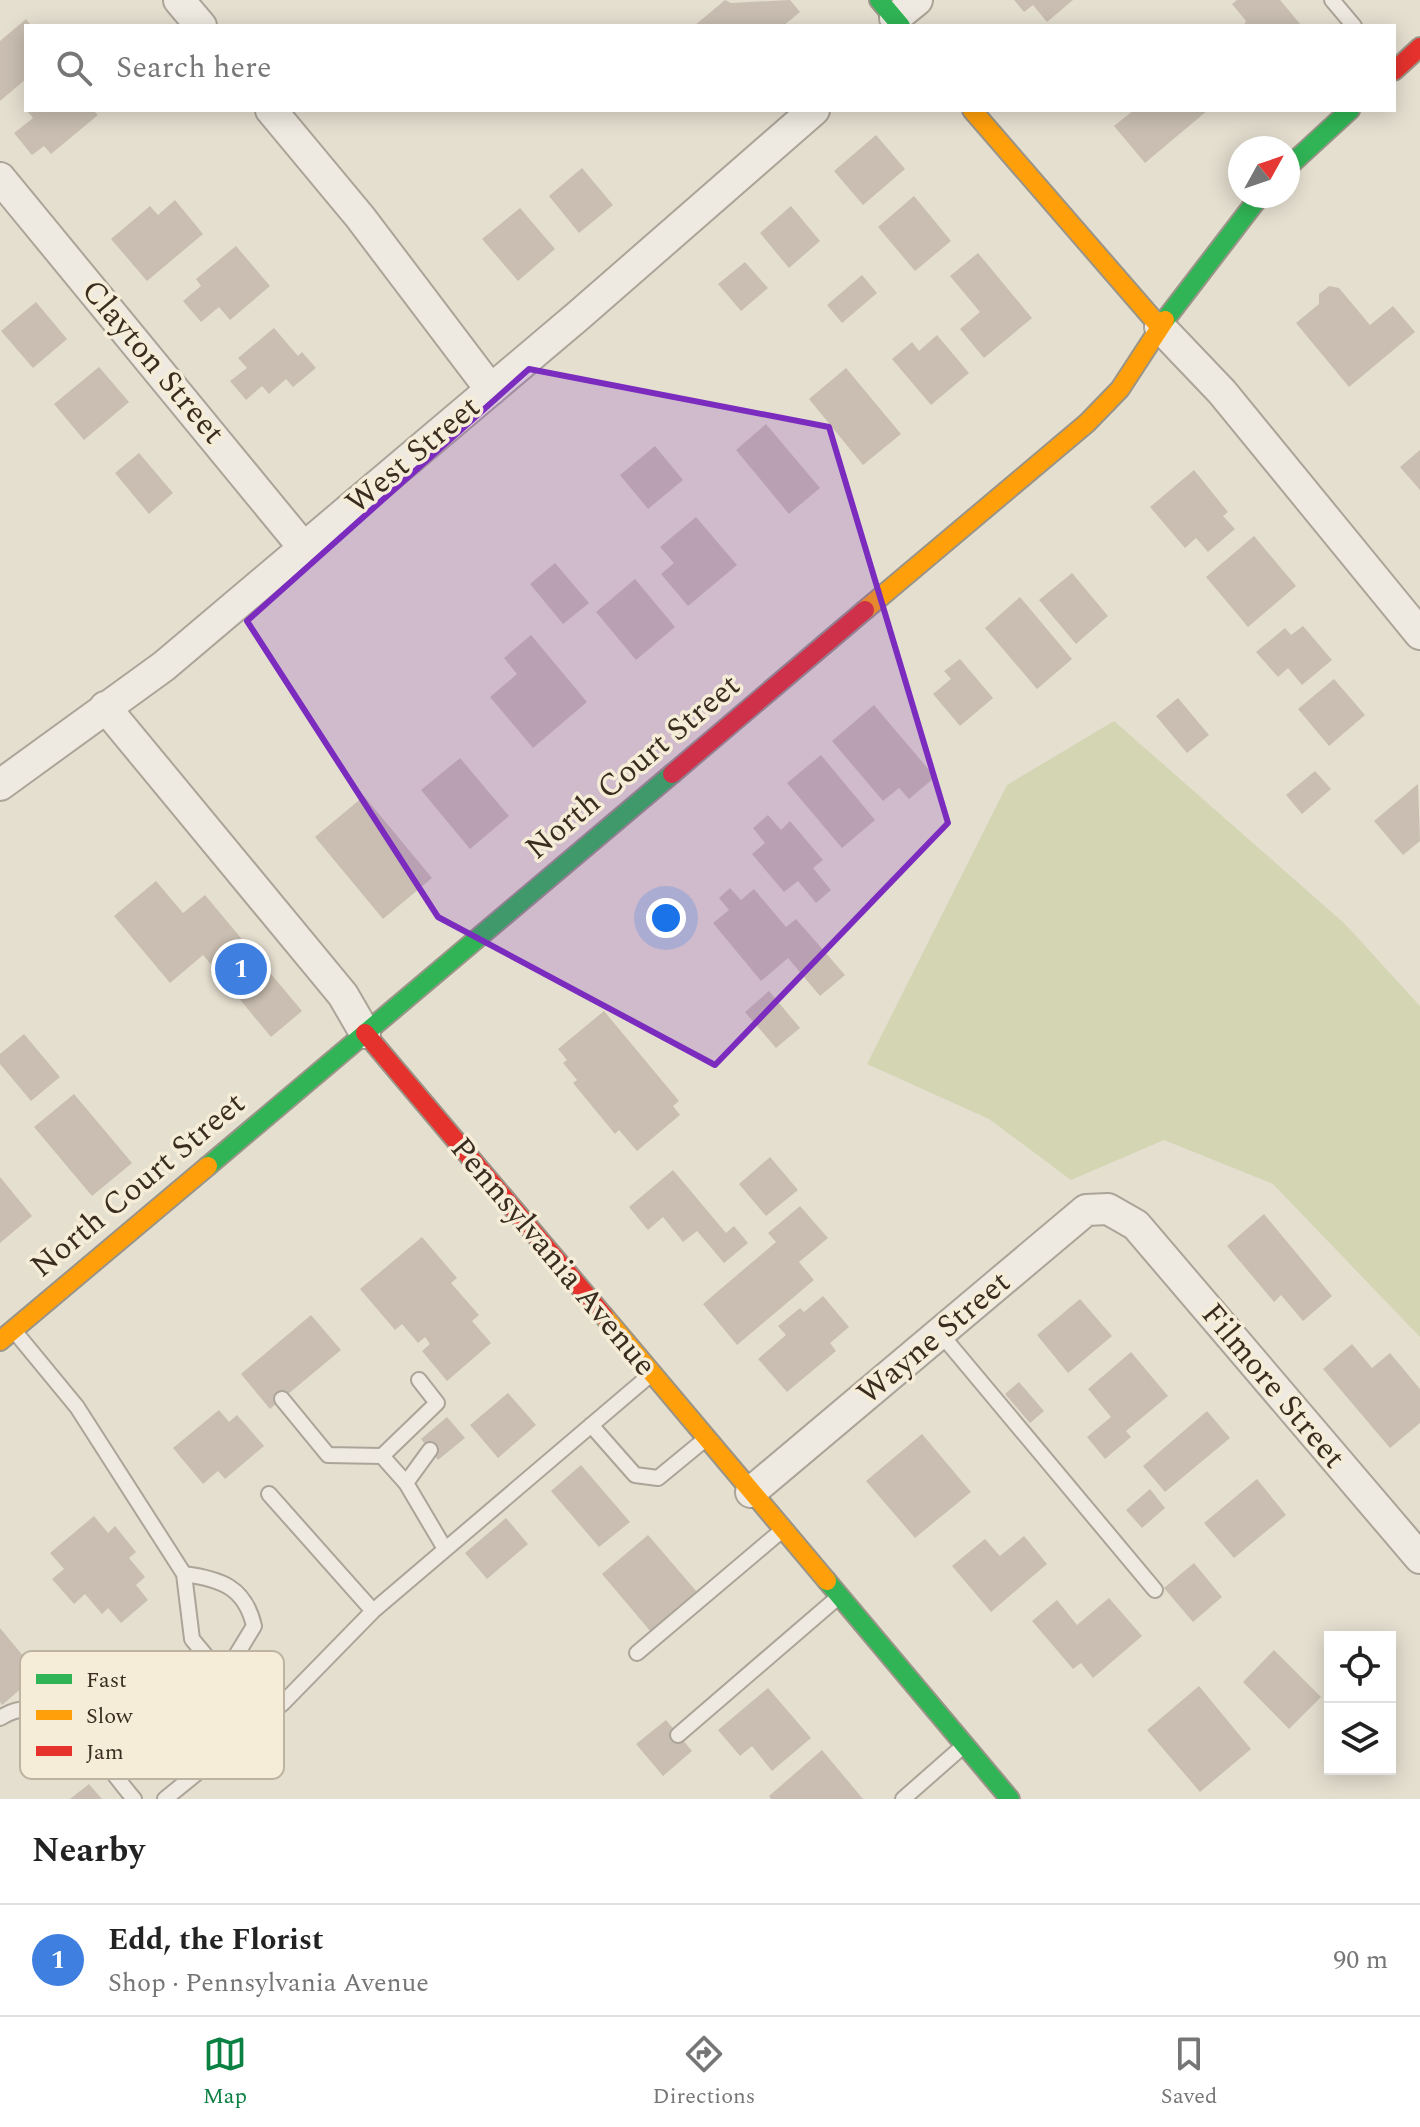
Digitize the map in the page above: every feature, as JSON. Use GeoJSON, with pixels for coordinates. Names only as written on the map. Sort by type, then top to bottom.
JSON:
{"type":"FeatureCollection","features":[{"type":"Feature","properties":{"kind":"main road"},"geometry":{"type":"LineString","coordinates":[[1396,68],[1420,47]]}},
{"type":"Feature","properties":{"kind":"main road"},"geometry":{"type":"LineString","coordinates":[[974,112],[1160,327]]}},
{"type":"Feature","properties":{"kind":"main road"},"geometry":{"type":"LineString","coordinates":[[1300,156],[1348,112]]}},
{"type":"Feature","properties":{"kind":"main road","name":"North Court Street"},"geometry":{"type":"LineString","coordinates":[[6,1335],[1087,423],[1120,389],[1160,327],[1251,208]]}},
{"type":"Feature","properties":{"kind":"main road","name":"Pennsylvania Avenue"},"geometry":{"type":"LineString","coordinates":[[365,1033],[1010,1799]]}},
{"type":"Feature","properties":{"kind":"street"},"geometry":{"type":"LineString","coordinates":[[179,0],[199,24]]}},
{"type":"Feature","properties":{"kind":"street"},"geometry":{"type":"LineString","coordinates":[[273,112],[360,217],[491,390]]}},
{"type":"Feature","properties":{"kind":"street","name":"West Street"},"geometry":{"type":"LineString","coordinates":[[0,785],[164,666],[491,390],[812,112]]}},
{"type":"Feature","properties":{"kind":"street","name":"Clayton Street"},"geometry":{"type":"LineString","coordinates":[[0,178],[304,548]]}},
{"type":"Feature","properties":{"kind":"street"},"geometry":{"type":"LineString","coordinates":[[1160,327],[1222,392],[1420,634]]}},
{"type":"Feature","properties":{"kind":"street","name":"Pennsylvania Avenue"},"geometry":{"type":"LineString","coordinates":[[105,707],[343,995],[365,1033]]}},
{"type":"Feature","properties":{"kind":"street","name":"Wayne Street"},"geometry":{"type":"LineString","coordinates":[[751,1492],[1086,1210],[1108,1209],[1123,1217]]}},
{"type":"Feature","properties":{"kind":"street","name":"Filmore Street"},"geometry":{"type":"LineString","coordinates":[[1123,1217],[1136,1225],[1420,1558]]}},
{"type":"Feature","properties":{"kind":"lane"},"geometry":{"type":"LineString","coordinates":[[1332,0],[1352,24]]}},
{"type":"Feature","properties":{"kind":"lane"},"geometry":{"type":"LineString","coordinates":[[940,1333],[1155,1590]]}},
{"type":"Feature","properties":{"kind":"lane"},"geometry":{"type":"LineString","coordinates":[[6,1335],[77,1407],[184,1574],[192,1639],[202,1651]]}},
{"type":"Feature","properties":{"kind":"lane"},"geometry":{"type":"LineString","coordinates":[[284,1698],[373,1611],[652,1374]]}},
{"type":"Feature","properties":{"kind":"lane"},"geometry":{"type":"LineString","coordinates":[[282,1399],[328,1455],[382,1456],[437,1403],[419,1380]]}},
{"type":"Feature","properties":{"kind":"lane"},"geometry":{"type":"LineString","coordinates":[[591,1425],[635,1475],[658,1478],[707,1438]]}},
{"type":"Feature","properties":{"kind":"lane"},"geometry":{"type":"LineString","coordinates":[[406,1483],[430,1450]]}},
{"type":"Feature","properties":{"kind":"lane"},"geometry":{"type":"LineString","coordinates":[[382,1456],[406,1483],[445,1549]]}},
{"type":"Feature","properties":{"kind":"lane"},"geometry":{"type":"LineString","coordinates":[[269,1494],[373,1611]]}},
{"type":"Feature","properties":{"kind":"lane"},"geometry":{"type":"LineString","coordinates":[[637,1653],[783,1529]]}},
{"type":"Feature","properties":{"kind":"lane"},"geometry":{"type":"LineString","coordinates":[[184,1574],[208,1577],[232,1589],[249,1603],[254,1626],[239,1651]]}},
{"type":"Feature","properties":{"kind":"lane"},"geometry":{"type":"LineString","coordinates":[[678,1735],[839,1596]]}},
{"type":"Feature","properties":{"kind":"lane"},"geometry":{"type":"LineString","coordinates":[[0,1718],[20,1709]]}},
{"type":"Feature","properties":{"kind":"lane"},"geometry":{"type":"LineString","coordinates":[[903,1799],[965,1745]]}},
{"type":"Feature","properties":{"kind":"lane"},"geometry":{"type":"LineString","coordinates":[[117,1779],[134,1799]]}},
{"type":"Feature","properties":{"kind":"lane"},"geometry":{"type":"LineString","coordinates":[[165,1799],[189,1779]]}},
{"type":"Feature","properties":{"kind":"highlighted area"},"geometry":{"type":"Polygon","coordinates":[[[529,369],[829,427],[948,823],[715,1065],[438,917],[247,621],[529,369]]]}},
{"type":"Feature","properties":{"kind":"green space"},"geometry":{"type":"Polygon","coordinates":[[[1114,721],[1345,924],[1420,1006],[1420,1337],[1273,1184],[1164,1140],[1071,1180],[989,1119],[867,1064],[1007,785],[1114,721]]]}},
{"type":"Feature","properties":{"kind":"building"},"geometry":{"type":"Polygon","coordinates":[[[725,0],[731,3],[790,0],[800,12],[785,24],[696,24],[725,0]]]}},
{"type":"Feature","properties":{"kind":"building"},"geometry":{"type":"Polygon","coordinates":[[[1014,0],[1073,0],[1047,22],[1033,5],[1024,12],[1014,0]]]}},
{"type":"Feature","properties":{"kind":"building"},"geometry":{"type":"Polygon","coordinates":[[[1237,0],[1280,0],[1300,24],[1245,24],[1246,21],[1232,4],[1237,0]]]}},
{"type":"Feature","properties":{"kind":"building"},"geometry":{"type":"Polygon","coordinates":[[[26,19],[30,24],[24,24],[24,81],[0,101],[0,41],[26,19]]]}},
{"type":"Feature","properties":{"kind":"building"},"geometry":{"type":"Polygon","coordinates":[[[28,112],[95,112],[98,115],[51,154],[44,146],[32,155],[14,133],[33,118],[28,112]]]}},
{"type":"Feature","properties":{"kind":"building"},"geometry":{"type":"Polygon","coordinates":[[[1132,112],[1206,112],[1145,163],[1114,126],[1132,112]]]}},
{"type":"Feature","properties":{"kind":"building"},"geometry":{"type":"Polygon","coordinates":[[[876,135],[905,169],[863,205],[834,171],[876,135]]]}},
{"type":"Feature","properties":{"kind":"building"},"geometry":{"type":"Polygon","coordinates":[[[582,168],[613,205],[579,233],[549,196],[582,168]]]}},
{"type":"Feature","properties":{"kind":"building"},"geometry":{"type":"Polygon","coordinates":[[[914,196],[951,241],[915,271],[878,227],[914,196]]]}},
{"type":"Feature","properties":{"kind":"building"},"geometry":{"type":"Polygon","coordinates":[[[175,200],[203,234],[147,281],[111,239],[150,206],[158,215],[175,200]]]}},
{"type":"Feature","properties":{"kind":"building"},"geometry":{"type":"Polygon","coordinates":[[[791,206],[820,241],[789,268],[760,233],[791,206]]]}},
{"type":"Feature","properties":{"kind":"building"},"geometry":{"type":"Polygon","coordinates":[[[520,208],[555,249],[518,281],[482,239],[520,208]]]}},
{"type":"Feature","properties":{"kind":"building"},"geometry":{"type":"Polygon","coordinates":[[[236,246],[270,286],[230,320],[219,307],[201,322],[183,301],[201,286],[196,279],[236,246]]]}},
{"type":"Feature","properties":{"kind":"building"},"geometry":{"type":"Polygon","coordinates":[[[978,253],[1032,318],[984,358],[960,329],[980,312],[950,276],[978,253]]]}},
{"type":"Feature","properties":{"kind":"building"},"geometry":{"type":"Polygon","coordinates":[[[745,262],[768,288],[741,311],[718,284],[745,262]]]}},
{"type":"Feature","properties":{"kind":"building"},"geometry":{"type":"Polygon","coordinates":[[[862,275],[877,293],[842,323],[827,305],[862,275]]]}},
{"type":"Feature","properties":{"kind":"building"},"geometry":{"type":"Polygon","coordinates":[[[1329,286],[1339,288],[1370,325],[1393,306],[1415,332],[1349,387],[1296,323],[1319,304],[1319,294],[1329,286]]]}},
{"type":"Feature","properties":{"kind":"building"},"geometry":{"type":"Polygon","coordinates":[[[36,302],[67,339],[33,368],[1,331],[36,302]]]}},
{"type":"Feature","properties":{"kind":"building"},"geometry":{"type":"Polygon","coordinates":[[[274,328],[298,356],[302,352],[316,368],[293,387],[286,379],[269,394],[262,386],[246,400],[230,381],[247,368],[238,358],[274,328]]]}},
{"type":"Feature","properties":{"kind":"building"},"geometry":{"type":"Polygon","coordinates":[[[937,335],[969,373],[931,405],[892,359],[912,342],[919,351],[937,335]]]}},
{"type":"Feature","properties":{"kind":"building"},"geometry":{"type":"Polygon","coordinates":[[[99,367],[129,402],[84,440],[54,404],[99,367]]]}},
{"type":"Feature","properties":{"kind":"building"},"geometry":{"type":"Polygon","coordinates":[[[846,368],[901,434],[863,465],[809,399],[846,368]]]}},
{"type":"Feature","properties":{"kind":"building"},"geometry":{"type":"Polygon","coordinates":[[[766,424],[820,488],[789,514],[736,450],[766,424]]]}},
{"type":"Feature","properties":{"kind":"building"},"geometry":{"type":"Polygon","coordinates":[[[655,446],[683,480],[648,509],[620,475],[655,446]]]}},
{"type":"Feature","properties":{"kind":"building"},"geometry":{"type":"Polygon","coordinates":[[[1420,450],[1420,490],[1400,467],[1420,450]]]}},
{"type":"Feature","properties":{"kind":"building"},"geometry":{"type":"Polygon","coordinates":[[[139,453],[173,493],[149,514],[115,473],[139,453]]]}},
{"type":"Feature","properties":{"kind":"building"},"geometry":{"type":"Polygon","coordinates":[[[1194,470],[1228,512],[1223,516],[1235,529],[1208,552],[1196,538],[1185,548],[1150,507],[1194,470]]]}},
{"type":"Feature","properties":{"kind":"building"},"geometry":{"type":"Polygon","coordinates":[[[696,517],[737,565],[688,606],[661,574],[674,563],[660,547],[696,517]]]}},
{"type":"Feature","properties":{"kind":"building"},"geometry":{"type":"Polygon","coordinates":[[[1254,536],[1296,586],[1248,627],[1206,577],[1254,536]]]}},
{"type":"Feature","properties":{"kind":"building"},"geometry":{"type":"Polygon","coordinates":[[[555,563],[589,603],[563,624],[530,584],[555,563]]]}},
{"type":"Feature","properties":{"kind":"building"},"geometry":{"type":"Polygon","coordinates":[[[1072,573],[1108,616],[1076,644],[1039,600],[1072,573]]]}},
{"type":"Feature","properties":{"kind":"building"},"geometry":{"type":"Polygon","coordinates":[[[635,579],[675,627],[636,660],[596,612],[635,579]]]}},
{"type":"Feature","properties":{"kind":"building"},"geometry":{"type":"Polygon","coordinates":[[[1020,597],[1072,659],[1037,689],[985,628],[1020,597]]]}},
{"type":"Feature","properties":{"kind":"building"},"geometry":{"type":"Polygon","coordinates":[[[1303,626],[1332,660],[1302,685],[1288,668],[1278,677],[1256,652],[1285,628],[1291,635],[1303,626]]]}},
{"type":"Feature","properties":{"kind":"building"},"geometry":{"type":"Polygon","coordinates":[[[531,635],[587,702],[533,748],[490,697],[517,674],[504,658],[531,635]]]}},
{"type":"Feature","properties":{"kind":"building"},"geometry":{"type":"Polygon","coordinates":[[[960,659],[993,698],[960,726],[933,694],[951,679],[944,671],[960,659]]]}},
{"type":"Feature","properties":{"kind":"building"},"geometry":{"type":"Polygon","coordinates":[[[1334,679],[1365,715],[1329,746],[1298,709],[1334,679]]]}},
{"type":"Feature","properties":{"kind":"building"},"geometry":{"type":"Polygon","coordinates":[[[1178,698],[1209,735],[1187,753],[1156,716],[1178,698]]]}},
{"type":"Feature","properties":{"kind":"building"},"geometry":{"type":"Polygon","coordinates":[[[874,705],[935,777],[909,799],[899,788],[883,801],[832,741],[874,705]]]}},
{"type":"Feature","properties":{"kind":"building"},"geometry":{"type":"Polygon","coordinates":[[[821,755],[875,820],[842,848],[787,783],[821,755]]]}},
{"type":"Feature","properties":{"kind":"building"},"geometry":{"type":"Polygon","coordinates":[[[460,758],[509,816],[470,849],[421,790],[460,758]]]}},
{"type":"Feature","properties":{"kind":"building"},"geometry":{"type":"Polygon","coordinates":[[[1315,771],[1331,789],[1302,814],[1286,795],[1315,771]]]}},
{"type":"Feature","properties":{"kind":"building"},"geometry":{"type":"Polygon","coordinates":[[[1418,784],[1420,841],[1403,855],[1374,821],[1418,784]]]}},
{"type":"Feature","properties":{"kind":"building"},"geometry":{"type":"Polygon","coordinates":[[[364,796],[432,878],[383,919],[315,837],[364,796]]]}},
{"type":"Feature","properties":{"kind":"building"},"geometry":{"type":"Polygon","coordinates":[[[768,815],[781,830],[790,821],[823,860],[813,868],[831,890],[816,903],[798,881],[784,892],[752,854],[765,843],[753,828],[768,815]]]}},
{"type":"Feature","properties":{"kind":"building"},"geometry":{"type":"Polygon","coordinates":[[[156,881],[183,913],[205,895],[302,1011],[271,1037],[203,955],[170,983],[114,916],[156,881]]]}},
{"type":"Feature","properties":{"kind":"building"},"geometry":{"type":"Polygon","coordinates":[[[730,888],[741,900],[754,889],[786,927],[796,919],[845,975],[820,996],[788,958],[761,981],[713,923],[729,910],[719,898],[730,888]]]}},
{"type":"Feature","properties":{"kind":"building"},"geometry":{"type":"Polygon","coordinates":[[[769,991],[800,1028],[776,1048],[745,1012],[769,991]]]}},
{"type":"Feature","properties":{"kind":"building"},"geometry":{"type":"Polygon","coordinates":[[[604,1011],[679,1101],[673,1106],[680,1115],[637,1151],[619,1130],[615,1134],[573,1083],[577,1080],[563,1063],[567,1060],[558,1049],[604,1011]]]}},
{"type":"Feature","properties":{"kind":"building"},"geometry":{"type":"Polygon","coordinates":[[[24,1034],[60,1077],[31,1101],[0,1064],[0,1054],[24,1034]]]}},
{"type":"Feature","properties":{"kind":"building"},"geometry":{"type":"Polygon","coordinates":[[[74,1094],[132,1163],[92,1196],[34,1127],[74,1094]]]}},
{"type":"Feature","properties":{"kind":"building"},"geometry":{"type":"Polygon","coordinates":[[[770,1157],[798,1190],[766,1216],[739,1184],[770,1157]]]}},
{"type":"Feature","properties":{"kind":"building"},"geometry":{"type":"Polygon","coordinates":[[[673,1170],[726,1233],[734,1226],[748,1243],[724,1263],[697,1231],[683,1242],[663,1217],[648,1230],[629,1207],[673,1170]]]}},
{"type":"Feature","properties":{"kind":"building"},"geometry":{"type":"Polygon","coordinates":[[[0,1177],[32,1216],[0,1243],[0,1177]]]}},
{"type":"Feature","properties":{"kind":"building"},"geometry":{"type":"Polygon","coordinates":[[[800,1206],[828,1238],[799,1262],[814,1280],[737,1345],[703,1304],[776,1242],[768,1233],[800,1206]]]}},
{"type":"Feature","properties":{"kind":"building"},"geometry":{"type":"Polygon","coordinates":[[[1264,1214],[1332,1296],[1303,1321],[1281,1295],[1274,1302],[1227,1246],[1264,1214]]]}},
{"type":"Feature","properties":{"kind":"building"},"geometry":{"type":"Polygon","coordinates":[[[422,1237],[457,1278],[451,1283],[479,1315],[472,1321],[491,1343],[447,1381],[422,1351],[430,1344],[425,1337],[418,1343],[402,1324],[395,1330],[360,1289],[422,1237]]]}},
{"type":"Feature","properties":{"kind":"building"},"geometry":{"type":"Polygon","coordinates":[[[823,1296],[849,1327],[830,1343],[836,1351],[787,1392],[758,1359],[786,1335],[778,1326],[800,1308],[804,1312],[823,1296]]]}},
{"type":"Feature","properties":{"kind":"building"},"geometry":{"type":"Polygon","coordinates":[[[1080,1299],[1112,1336],[1068,1373],[1037,1335],[1080,1299]]]}},
{"type":"Feature","properties":{"kind":"building"},"geometry":{"type":"Polygon","coordinates":[[[311,1315],[341,1350],[270,1409],[241,1374],[311,1315]]]}},
{"type":"Feature","properties":{"kind":"building"},"geometry":{"type":"Polygon","coordinates":[[[1352,1344],[1372,1368],[1390,1353],[1420,1389],[1420,1423],[1390,1448],[1323,1369],[1352,1344]]]}},
{"type":"Feature","properties":{"kind":"building"},"geometry":{"type":"Polygon","coordinates":[[[1131,1352],[1168,1396],[1126,1431],[1131,1437],[1105,1459],[1087,1437],[1111,1417],[1088,1389],[1131,1352]]]}},
{"type":"Feature","properties":{"kind":"building"},"geometry":{"type":"Polygon","coordinates":[[[1019,1382],[1044,1411],[1030,1423],[1005,1394],[1019,1382]]]}},
{"type":"Feature","properties":{"kind":"building"},"geometry":{"type":"Polygon","coordinates":[[[508,1393],[536,1425],[498,1458],[470,1425],[508,1393]]]}},
{"type":"Feature","properties":{"kind":"building"},"geometry":{"type":"Polygon","coordinates":[[[219,1410],[229,1422],[237,1415],[264,1446],[225,1479],[218,1471],[203,1484],[173,1448],[219,1410]]]}},
{"type":"Feature","properties":{"kind":"building"},"geometry":{"type":"Polygon","coordinates":[[[1207,1411],[1230,1438],[1165,1492],[1143,1466],[1207,1411]]]}},
{"type":"Feature","properties":{"kind":"building"},"geometry":{"type":"Polygon","coordinates":[[[447,1417],[465,1438],[438,1460],[421,1439],[447,1417]]]}},
{"type":"Feature","properties":{"kind":"building"},"geometry":{"type":"Polygon","coordinates":[[[922,1434],[971,1492],[915,1538],[866,1481],[922,1434]]]}},
{"type":"Feature","properties":{"kind":"building"},"geometry":{"type":"Polygon","coordinates":[[[581,1465],[630,1522],[599,1547],[551,1491],[581,1465]]]}},
{"type":"Feature","properties":{"kind":"building"},"geometry":{"type":"Polygon","coordinates":[[[1257,1479],[1286,1515],[1234,1558],[1204,1523],[1257,1479]]]}},
{"type":"Feature","properties":{"kind":"building"},"geometry":{"type":"Polygon","coordinates":[[[1150,1489],[1165,1508],[1142,1528],[1126,1510],[1150,1489]]]}},
{"type":"Feature","properties":{"kind":"building"},"geometry":{"type":"Polygon","coordinates":[[[94,1516],[108,1533],[115,1526],[136,1552],[129,1558],[145,1577],[136,1585],[148,1600],[121,1623],[108,1608],[102,1614],[85,1594],[74,1604],[52,1579],[64,1569],[50,1553],[94,1516]]]}},
{"type":"Feature","properties":{"kind":"building"},"geometry":{"type":"Polygon","coordinates":[[[506,1518],[528,1544],[487,1579],[465,1553],[506,1518]]]}},
{"type":"Feature","properties":{"kind":"building"},"geometry":{"type":"Polygon","coordinates":[[[648,1535],[697,1592],[651,1632],[602,1574],[648,1535]]]}},
{"type":"Feature","properties":{"kind":"building"},"geometry":{"type":"Polygon","coordinates":[[[1024,1536],[1047,1564],[991,1612],[952,1566],[985,1539],[1000,1556],[1024,1536]]]}},
{"type":"Feature","properties":{"kind":"building"},"geometry":{"type":"Polygon","coordinates":[[[1194,1563],[1222,1597],[1193,1622],[1164,1588],[1194,1563]]]}},
{"type":"Feature","properties":{"kind":"building"},"geometry":{"type":"Polygon","coordinates":[[[1109,1598],[1142,1636],[1093,1678],[1081,1663],[1073,1669],[1032,1621],[1057,1600],[1077,1625],[1109,1598]]]}},
{"type":"Feature","properties":{"kind":"building"},"geometry":{"type":"Polygon","coordinates":[[[0,1628],[20,1652],[20,1690],[2,1705],[0,1628]]]}},
{"type":"Feature","properties":{"kind":"building"},"geometry":{"type":"Polygon","coordinates":[[[1274,1650],[1321,1697],[1289,1729],[1243,1682],[1274,1650]]]}},
{"type":"Feature","properties":{"kind":"building"},"geometry":{"type":"Polygon","coordinates":[[[1199,1686],[1251,1749],[1200,1792],[1147,1730],[1199,1686]]]}},
{"type":"Feature","properties":{"kind":"building"},"geometry":{"type":"Polygon","coordinates":[[[768,1688],[811,1738],[772,1771],[752,1746],[740,1756],[718,1730],[768,1688]]]}},
{"type":"Feature","properties":{"kind":"building"},"geometry":{"type":"Polygon","coordinates":[[[666,1720],[692,1751],[663,1776],[636,1744],[666,1720]]]}},
{"type":"Feature","properties":{"kind":"building"},"geometry":{"type":"Polygon","coordinates":[[[822,1750],[863,1799],[771,1799],[769,1796],[822,1750]]]}},
{"type":"Feature","properties":{"kind":"building"},"geometry":{"type":"Polygon","coordinates":[[[89,1784],[102,1799],[70,1799],[89,1784]]]}},
{"type":"Feature","properties":{"kind":"traffic: fast"},"geometry":{"type":"LineString","coordinates":[[879,0],[899,24]]}},
{"type":"Feature","properties":{"kind":"traffic: fast"},"geometry":{"type":"LineString","coordinates":[[1300,156],[1348,112]]}},
{"type":"Feature","properties":{"kind":"traffic: fast"},"geometry":{"type":"LineString","coordinates":[[1165,320],[1251,208]]}},
{"type":"Feature","properties":{"kind":"traffic: fast"},"geometry":{"type":"LineString","coordinates":[[208,1166],[672,774]]}},
{"type":"Feature","properties":{"kind":"traffic: fast"},"geometry":{"type":"LineString","coordinates":[[827,1581],[1010,1799]]}},
{"type":"Feature","properties":{"kind":"traffic: slow"},"geometry":{"type":"LineString","coordinates":[[974,112],[1160,327]]}},
{"type":"Feature","properties":{"kind":"traffic: slow"},"geometry":{"type":"LineString","coordinates":[[865,610],[1087,423],[1120,389],[1165,320]]}},
{"type":"Feature","properties":{"kind":"traffic: slow"},"geometry":{"type":"LineString","coordinates":[[0,1341],[208,1166]]}},
{"type":"Feature","properties":{"kind":"traffic: slow"},"geometry":{"type":"LineString","coordinates":[[604,1316],[827,1581]]}},
{"type":"Feature","properties":{"kind":"traffic: jam"},"geometry":{"type":"LineString","coordinates":[[1396,69],[1420,47]]}},
{"type":"Feature","properties":{"kind":"traffic: jam"},"geometry":{"type":"LineString","coordinates":[[672,774],[865,610]]}},
{"type":"Feature","properties":{"kind":"traffic: jam"},"geometry":{"type":"LineString","coordinates":[[365,1033],[604,1316]]}},
{"type":"Feature","properties":{"kind":"place","name":"Edd, the Florist"},"geometry":{"type":"Point","coordinates":[241,969]}}]}
